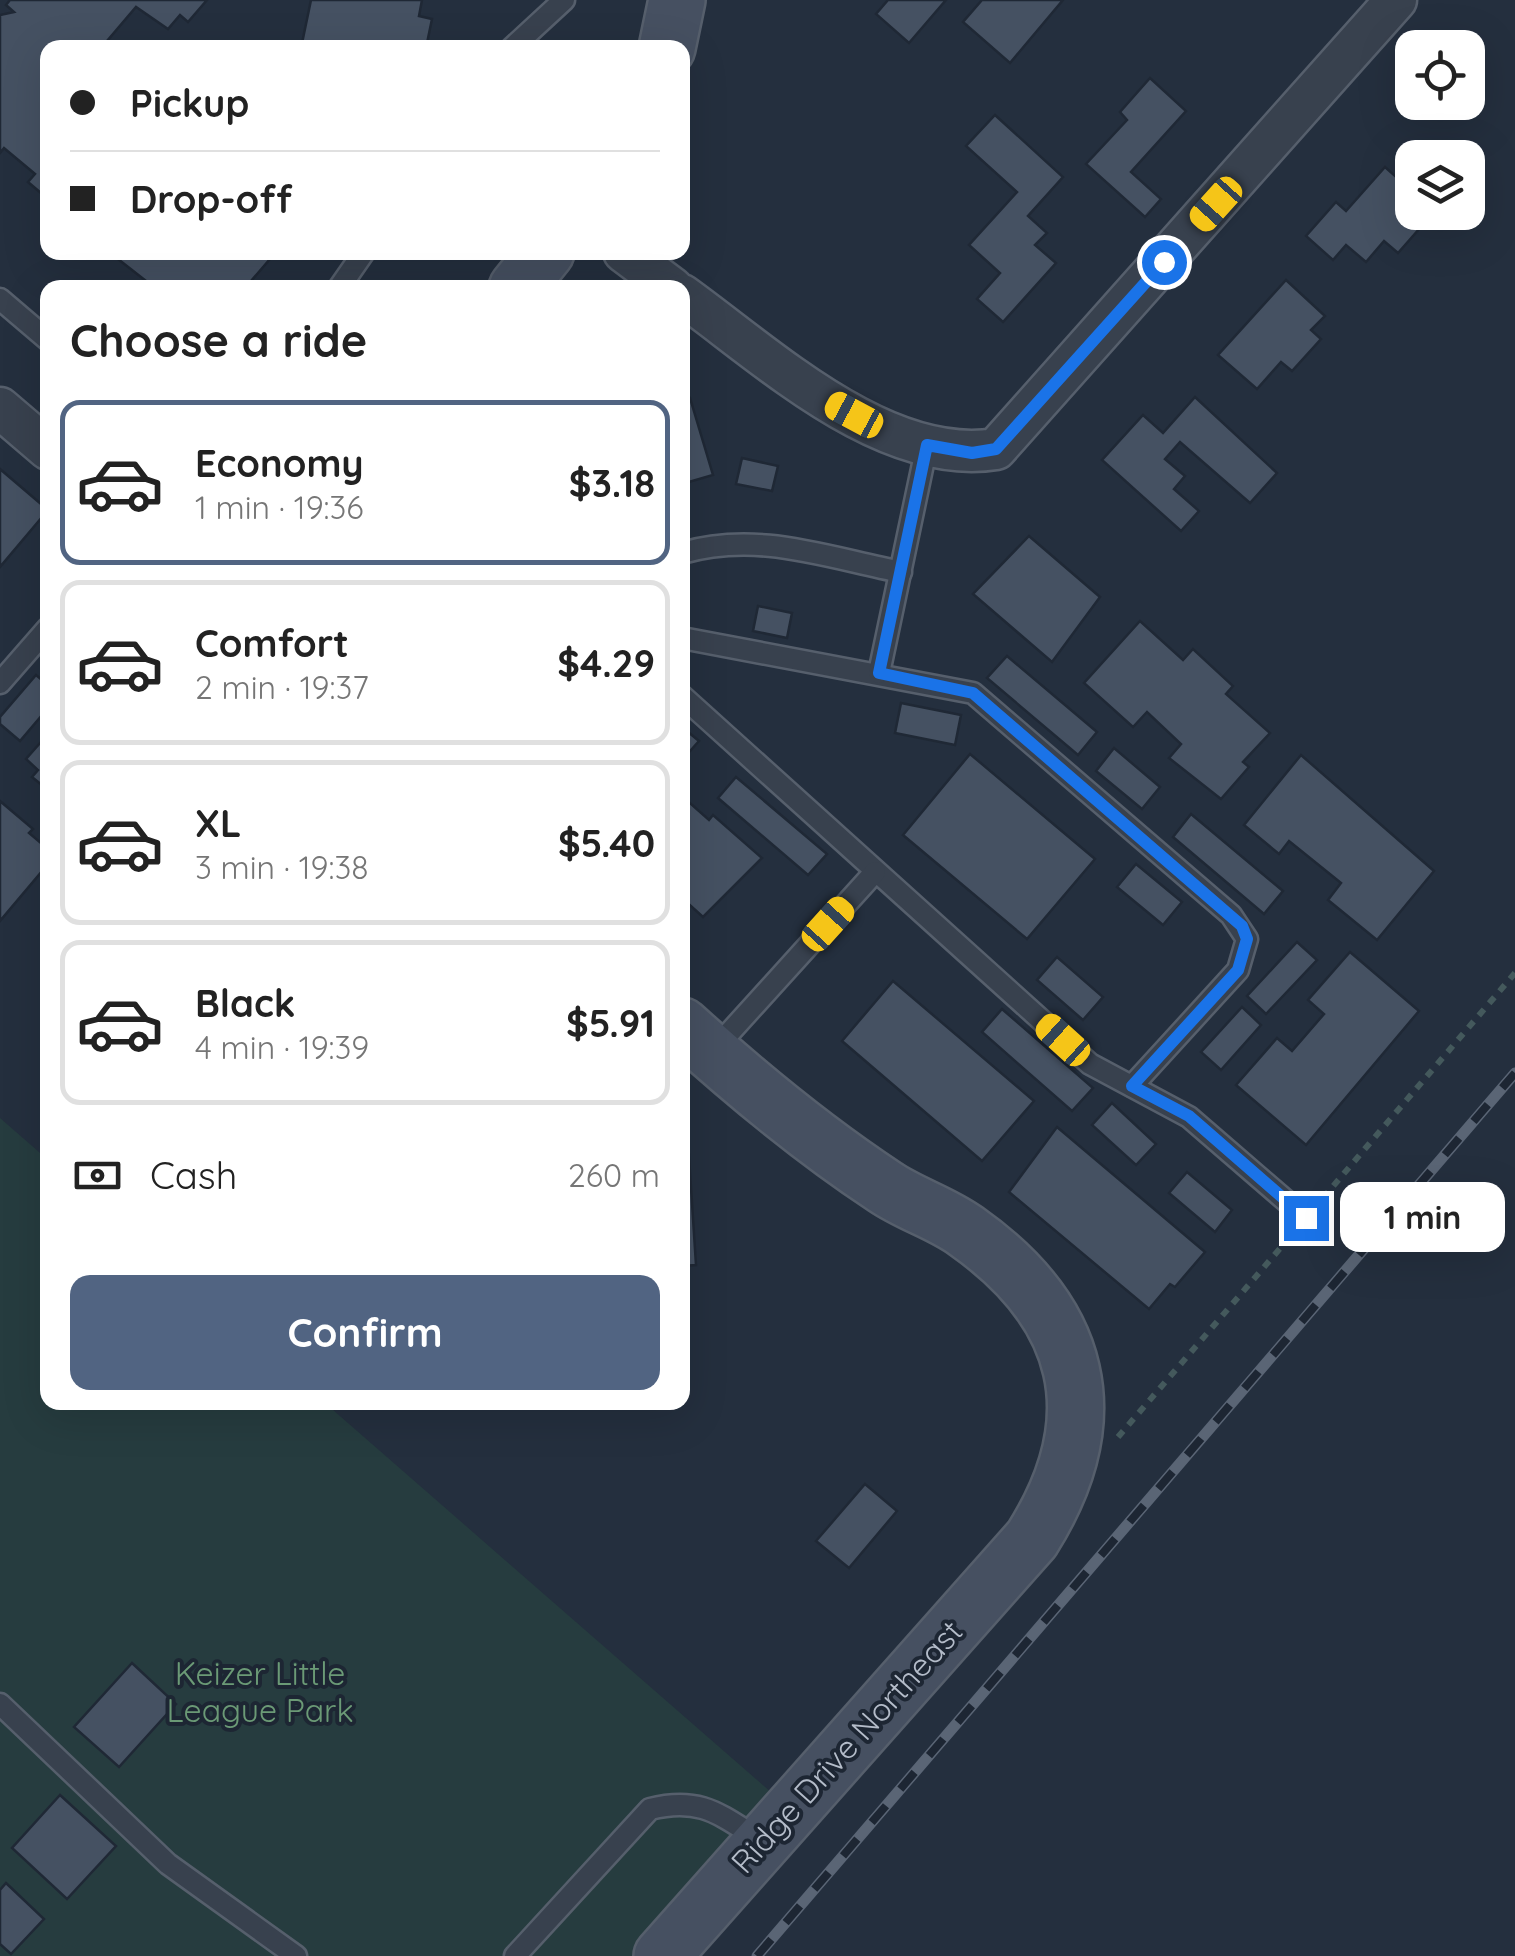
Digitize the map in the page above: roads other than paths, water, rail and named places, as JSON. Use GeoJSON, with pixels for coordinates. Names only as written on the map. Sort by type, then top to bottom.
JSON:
{"type":"FeatureCollection","features":[{"type":"Feature","properties":{"kind":"street"},"geometry":{"type":"LineString","coordinates":[[668,40],[678,0]]}},
{"type":"Feature","properties":{"kind":"street"},"geometry":{"type":"LineString","coordinates":[[690,301],[828,401],[880,429],[927,445],[972,453],[996,449],[1396,0]]}},
{"type":"Feature","properties":{"kind":"street"},"geometry":{"type":"LineString","coordinates":[[523,280],[540,260]]}},
{"type":"Feature","properties":{"kind":"street"},"geometry":{"type":"LineString","coordinates":[[635,260],[661,280]]}},
{"type":"Feature","properties":{"kind":"street"},"geometry":{"type":"LineString","coordinates":[[0,408],[40,442]]}},
{"type":"Feature","properties":{"kind":"street","name":"Ridge Drive Northeast"},"geometry":{"type":"LineString","coordinates":[[662,1956],[1032,1538],[1057,1499],[1068,1468],[1076,1410],[1066,1348],[1047,1306],[1016,1272],[964,1229],[889,1190],[777,1112],[697,1039]]}},
{"type":"Feature","properties":{"kind":"lane"},"geometry":{"type":"LineString","coordinates":[[521,40],[564,0]]}},
{"type":"Feature","properties":{"kind":"lane"},"geometry":{"type":"LineString","coordinates":[[0,299],[40,333]]}},
{"type":"Feature","properties":{"kind":"lane"},"geometry":{"type":"LineString","coordinates":[[879,673],[927,445]]}},
{"type":"Feature","properties":{"kind":"lane"},"geometry":{"type":"LineString","coordinates":[[690,551],[747,541],[900,572]]}},
{"type":"Feature","properties":{"kind":"lane"},"geometry":{"type":"LineString","coordinates":[[0,683],[40,637]]}},
{"type":"Feature","properties":{"kind":"lane"},"geometry":{"type":"LineString","coordinates":[[690,639],[973,693],[1242,926],[1247,939],[1238,970],[1132,1086]]}},
{"type":"Feature","properties":{"kind":"lane"},"geometry":{"type":"LineString","coordinates":[[690,703],[1090,1064],[1189,1116],[1306,1218]]}},
{"type":"Feature","properties":{"kind":"lane"},"geometry":{"type":"LineString","coordinates":[[697,1039],[875,872]]}},
{"type":"Feature","properties":{"kind":"lane"},"geometry":{"type":"LineString","coordinates":[[0,1704],[168,1864],[296,1956]]}},
{"type":"Feature","properties":{"kind":"lane"},"geometry":{"type":"LineString","coordinates":[[515,1956],[650,1809],[676,1803],[703,1805],[764,1842]]}},
{"type":"Feature","properties":{"kind":"railway"},"geometry":{"type":"LineString","coordinates":[[757,1956],[1515,1073]]}},
{"type":"Feature","properties":{"kind":"park label","name":"Keizer Little League Park"},"geometry":{"type":"Point","coordinates":[260,1692]}}]}
